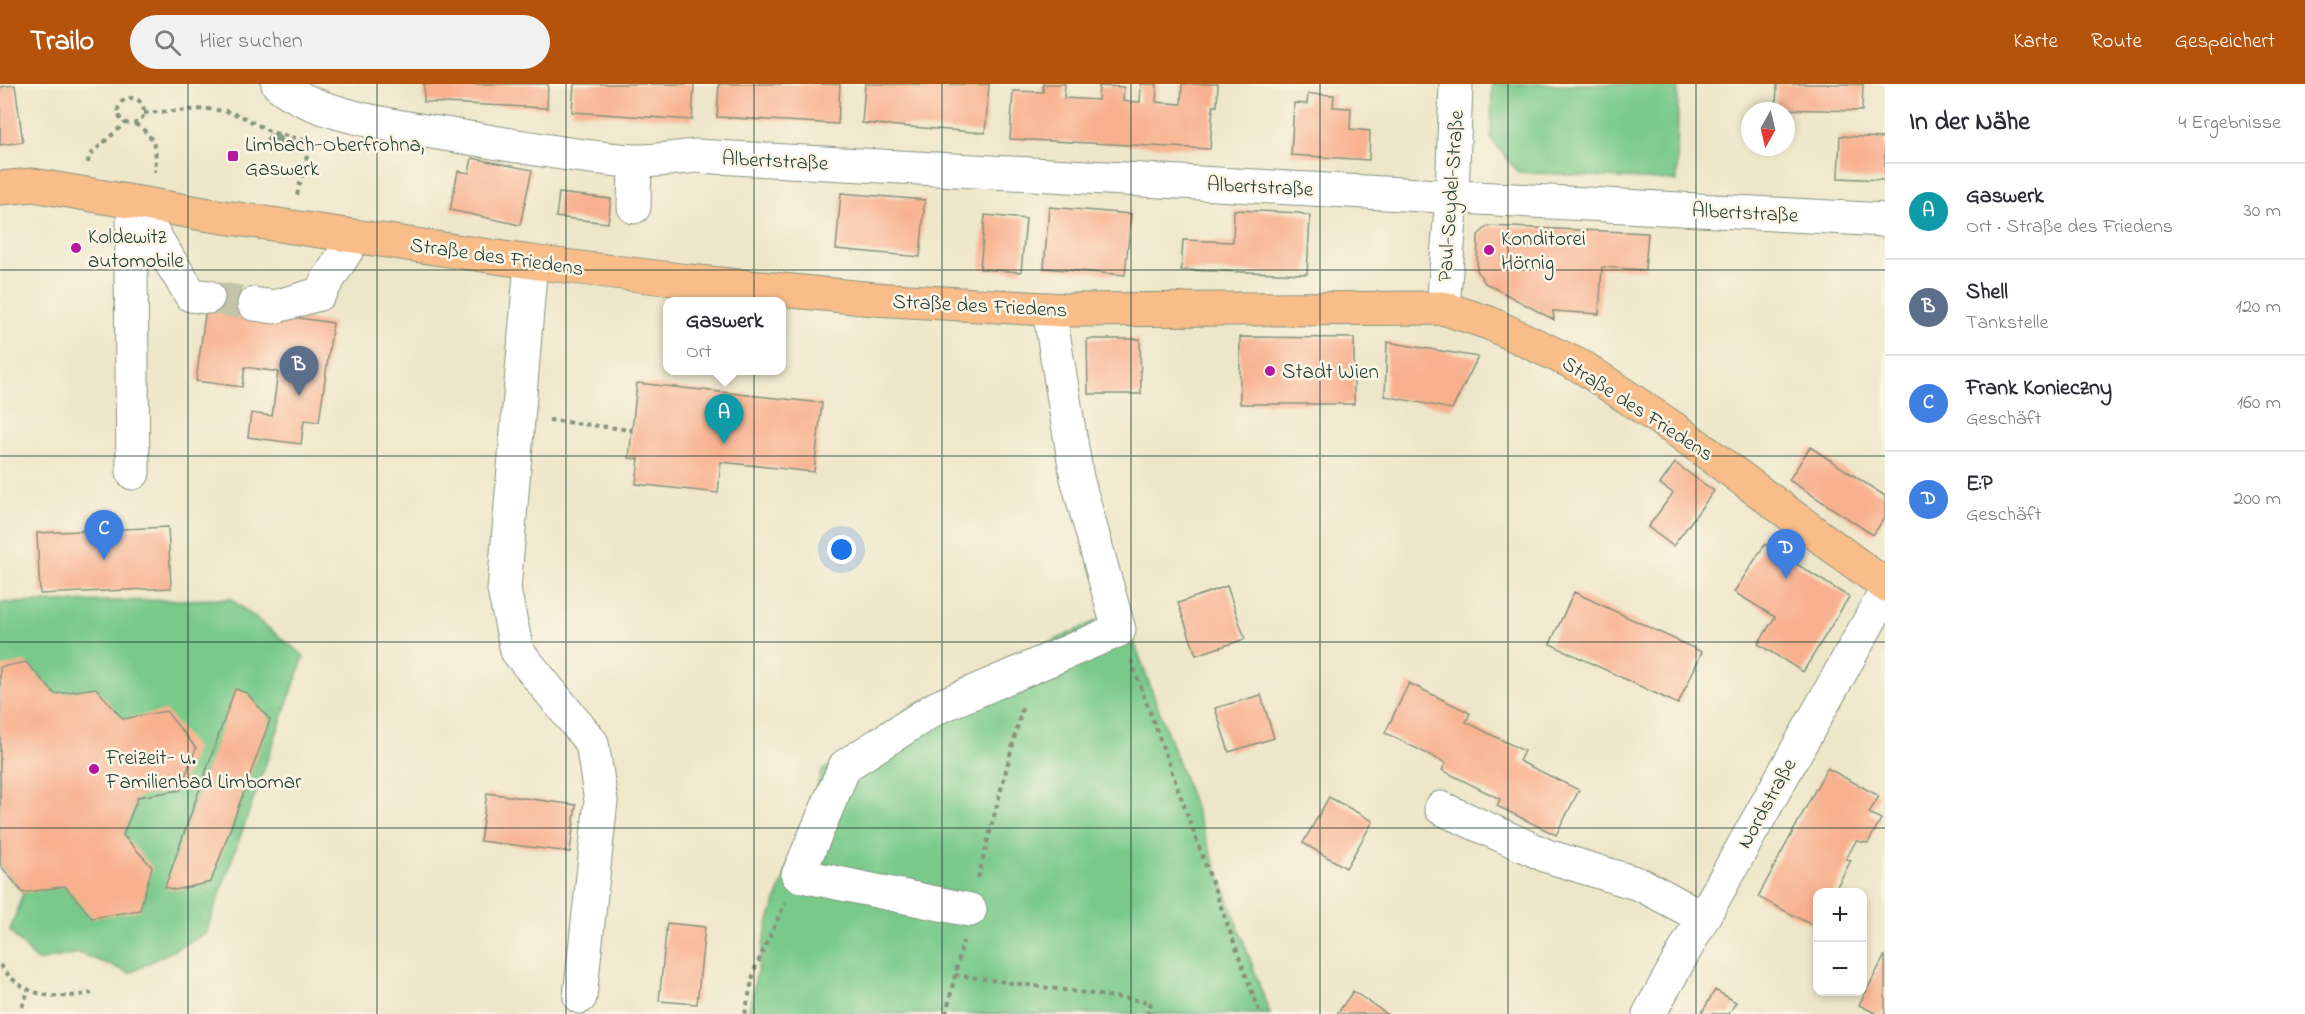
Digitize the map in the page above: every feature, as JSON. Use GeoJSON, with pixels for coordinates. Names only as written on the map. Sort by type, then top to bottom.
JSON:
{"type":"FeatureCollection","features":[{"type":"Feature","properties":{"kind":"main road","name":"Straße des Friedens"},"geometry":{"type":"LineString","coordinates":[[0,188],[33,186],[355,237],[531,262],[689,281],[862,298],[1049,309],[1443,308],[1489,323],[1584,368],[1679,432],[1885,585]]}},
{"type":"Feature","properties":{"kind":"street","name":"Albertstraße"},"geometry":{"type":"LineString","coordinates":[[278,84],[288,93],[306,101],[383,122],[568,154],[635,161],[696,156],[1885,220]]}},
{"type":"Feature","properties":{"kind":"street","name":"Paul-Seydel-Straße"},"geometry":{"type":"LineString","coordinates":[[1443,308],[1452,196],[1456,84]]}},
{"type":"Feature","properties":{"kind":"street"},"geometry":{"type":"LineString","coordinates":[[634,207],[635,161]]}},
{"type":"Feature","properties":{"kind":"street"},"geometry":{"type":"LineString","coordinates":[[143,204],[191,295],[208,297]]}},
{"type":"Feature","properties":{"kind":"street"},"geometry":{"type":"LineString","coordinates":[[133,473],[131,266],[143,204]]}},
{"type":"Feature","properties":{"kind":"street"},"geometry":{"type":"LineString","coordinates":[[254,304],[274,306],[319,294],[355,237]]}},
{"type":"Feature","properties":{"kind":"street"},"geometry":{"type":"LineString","coordinates":[[531,262],[504,590],[517,651],[592,742],[601,801],[580,997]]}},
{"type":"Feature","properties":{"kind":"street"},"geometry":{"type":"LineString","coordinates":[[970,910],[798,875],[845,766],[936,708],[1119,630],[1077,478],[1049,309]]}},
{"type":"Feature","properties":{"kind":"street","name":"Nordstraße"},"geometry":{"type":"LineString","coordinates":[[1649,1014],[1885,593]]}},
{"type":"Feature","properties":{"kind":"street"},"geometry":{"type":"LineString","coordinates":[[1441,808],[1546,856],[1642,885],[1702,917]]}},
{"type":"Feature","properties":{"kind":"path"},"geometry":{"type":"LineString","coordinates":[[125,123],[117,112],[123,99],[139,99],[144,106],[144,113],[135,124]]}},
{"type":"Feature","properties":{"kind":"path"},"geometry":{"type":"LineString","coordinates":[[144,113],[206,109],[225,111],[241,116],[271,132],[311,142]]}},
{"type":"Feature","properties":{"kind":"path"},"geometry":{"type":"LineString","coordinates":[[82,194],[89,156],[125,123],[135,124],[153,138],[157,151],[143,204]]}},
{"type":"Feature","properties":{"kind":"path"},"geometry":{"type":"LineString","coordinates":[[303,174],[312,136]]}},
{"type":"Feature","properties":{"kind":"path"},"geometry":{"type":"LineString","coordinates":[[518,416],[632,430]]}},
{"type":"Feature","properties":{"kind":"path"},"geometry":{"type":"LineString","coordinates":[[1119,630],[1260,1014]]}},
{"type":"Feature","properties":{"kind":"path"},"geometry":{"type":"LineString","coordinates":[[946,1014],[970,910],[1033,667]]}},
{"type":"Feature","properties":{"kind":"path"},"geometry":{"type":"LineString","coordinates":[[745,1014],[754,970],[798,875]]}},
{"type":"Feature","properties":{"kind":"path"},"geometry":{"type":"LineString","coordinates":[[0,965],[7,974],[28,991],[61,999],[92,993]]}},
{"type":"Feature","properties":{"kind":"path"},"geometry":{"type":"LineString","coordinates":[[955,975],[1151,1002],[1148,1014]]}},
{"type":"Feature","properties":{"kind":"path"},"geometry":{"type":"LineString","coordinates":[[22,1007],[28,991]]}},
{"type":"Feature","properties":{"kind":"green space"},"geometry":{"type":"Polygon","coordinates":[[[1492,84],[1678,84],[1677,181],[1518,172],[1491,139],[1492,84]]]}},
{"type":"Feature","properties":{"kind":"green space"},"geometry":{"type":"Polygon","coordinates":[[[231,599],[304,656],[206,933],[130,973],[79,953],[37,961],[10,931],[23,893],[0,865],[0,603],[231,599]]]}},
{"type":"Feature","properties":{"kind":"green space"},"geometry":{"type":"Polygon","coordinates":[[[1122,609],[1270,1014],[748,1014],[767,926],[822,771],[911,707],[1122,609]]]}},
{"type":"Feature","properties":{"kind":"building"},"geometry":{"type":"Polygon","coordinates":[[[424,84],[548,84],[547,108],[424,102],[424,84]]]}},
{"type":"Feature","properties":{"kind":"building"},"geometry":{"type":"Polygon","coordinates":[[[574,84],[694,84],[692,120],[572,112],[574,84]]]}},
{"type":"Feature","properties":{"kind":"building"},"geometry":{"type":"Polygon","coordinates":[[[719,84],[840,84],[838,124],[717,117],[719,84]]]}},
{"type":"Feature","properties":{"kind":"building"},"geometry":{"type":"Polygon","coordinates":[[[865,84],[989,84],[985,133],[862,123],[865,84]]]}},
{"type":"Feature","properties":{"kind":"building"},"geometry":{"type":"Polygon","coordinates":[[[1043,84],[1065,84],[1064,98],[1098,100],[1099,86],[1124,87],[1123,101],[1140,102],[1141,84],[1157,84],[1156,102],[1181,104],[1182,84],[1218,84],[1217,106],[1213,106],[1210,149],[1010,139],[1013,91],[1043,92],[1043,84]]]}},
{"type":"Feature","properties":{"kind":"building"},"geometry":{"type":"Polygon","coordinates":[[[1777,84],[1863,84],[1862,111],[1795,109],[1795,102],[1776,102],[1777,84]]]}},
{"type":"Feature","properties":{"kind":"building"},"geometry":{"type":"Polygon","coordinates":[[[15,85],[23,142],[0,145],[0,87],[15,85]]]}},
{"type":"Feature","properties":{"kind":"building"},"geometry":{"type":"Polygon","coordinates":[[[1308,94],[1334,95],[1333,107],[1351,108],[1350,129],[1370,131],[1369,160],[1291,155],[1294,103],[1307,104],[1308,94]]]}},
{"type":"Feature","properties":{"kind":"building"},"geometry":{"type":"Polygon","coordinates":[[[1840,136],[1885,138],[1885,180],[1838,178],[1840,136]]]}},
{"type":"Feature","properties":{"kind":"building"},"geometry":{"type":"Polygon","coordinates":[[[472,158],[532,170],[520,225],[450,210],[458,171],[469,173],[472,158]]]}},
{"type":"Feature","properties":{"kind":"building"},"geometry":{"type":"Polygon","coordinates":[[[559,193],[611,199],[608,223],[556,217],[559,193]]]}},
{"type":"Feature","properties":{"kind":"building"},"geometry":{"type":"Polygon","coordinates":[[[841,193],[925,200],[920,257],[836,249],[841,193]]]}},
{"type":"Feature","properties":{"kind":"building"},"geometry":{"type":"Polygon","coordinates":[[[1049,207],[1131,214],[1125,275],[1044,268],[1049,207]]]}},
{"type":"Feature","properties":{"kind":"building"},"geometry":{"type":"Polygon","coordinates":[[[1234,210],[1299,213],[1310,216],[1307,274],[1181,270],[1183,240],[1233,242],[1234,210]]]}},
{"type":"Feature","properties":{"kind":"building"},"geometry":{"type":"Polygon","coordinates":[[[985,215],[1026,219],[1021,272],[980,269],[985,215]]]}},
{"type":"Feature","properties":{"kind":"building"},"geometry":{"type":"Polygon","coordinates":[[[1488,226],[1648,233],[1645,270],[1602,267],[1599,314],[1553,311],[1554,320],[1485,283],[1477,270],[1478,235],[1488,226]]]}},
{"type":"Feature","properties":{"kind":"building"},"geometry":{"type":"Polygon","coordinates":[[[209,286],[256,293],[286,316],[333,323],[319,422],[304,420],[301,444],[248,437],[251,413],[272,416],[278,372],[245,367],[242,387],[196,381],[209,286]]]}},
{"type":"Feature","properties":{"kind":"building"},"geometry":{"type":"Polygon","coordinates":[[[1240,337],[1354,338],[1354,404],[1240,404],[1240,337]]]}},
{"type":"Feature","properties":{"kind":"building"},"geometry":{"type":"Polygon","coordinates":[[[1087,339],[1140,339],[1141,394],[1088,394],[1087,339]]]}},
{"type":"Feature","properties":{"kind":"building"},"geometry":{"type":"Polygon","coordinates":[[[1387,342],[1478,357],[1452,409],[1385,396],[1387,342]]]}},
{"type":"Feature","properties":{"kind":"building"},"geometry":{"type":"Polygon","coordinates":[[[637,383],[822,403],[814,472],[721,462],[718,493],[636,484],[639,459],[629,458],[637,383]]]}},
{"type":"Feature","properties":{"kind":"building"},"geometry":{"type":"Polygon","coordinates":[[[1810,447],[1885,496],[1885,517],[1873,535],[1789,480],[1810,447]]]}},
{"type":"Feature","properties":{"kind":"building"},"geometry":{"type":"Polygon","coordinates":[[[1675,463],[1714,491],[1673,546],[1648,527],[1673,493],[1660,484],[1675,463]]]}},
{"type":"Feature","properties":{"kind":"building"},"geometry":{"type":"Polygon","coordinates":[[[168,527],[171,588],[40,594],[37,533],[168,527]]]}},
{"type":"Feature","properties":{"kind":"building"},"geometry":{"type":"Polygon","coordinates":[[[1765,544],[1849,597],[1803,672],[1758,644],[1775,617],[1734,592],[1765,544]]]}},
{"type":"Feature","properties":{"kind":"building"},"geometry":{"type":"Polygon","coordinates":[[[1227,586],[1245,639],[1196,655],[1178,603],[1227,586]]]}},
{"type":"Feature","properties":{"kind":"building"},"geometry":{"type":"Polygon","coordinates":[[[1574,592],[1702,652],[1678,704],[1550,644],[1574,592]]]}},
{"type":"Feature","properties":{"kind":"building","name":"Freizeit- u. Familienbad Limbomar"},"geometry":{"type":"Polygon","coordinates":[[[26,662],[55,694],[96,688],[123,719],[166,711],[196,748],[180,790],[138,797],[123,835],[152,867],[140,910],[92,918],[65,886],[23,893],[0,865],[0,667],[26,662]]]}},
{"type":"Feature","properties":{"kind":"building"},"geometry":{"type":"Polygon","coordinates":[[[1409,683],[1470,713],[1466,722],[1524,751],[1519,761],[1579,790],[1556,835],[1497,806],[1500,799],[1442,770],[1446,763],[1385,733],[1409,683]]]}},
{"type":"Feature","properties":{"kind":"building"},"geometry":{"type":"Polygon","coordinates":[[[235,689],[247,693],[270,720],[211,882],[175,890],[165,887],[235,689]]]}},
{"type":"Feature","properties":{"kind":"building"},"geometry":{"type":"Polygon","coordinates":[[[1261,695],[1274,738],[1229,752],[1215,708],[1261,695]]]}},
{"type":"Feature","properties":{"kind":"building"},"geometry":{"type":"Polygon","coordinates":[[[1827,768],[1879,796],[1869,813],[1881,819],[1868,843],[1856,841],[1846,859],[1851,860],[1836,888],[1813,888],[1813,925],[1758,897],[1827,768]]]}},
{"type":"Feature","properties":{"kind":"building"},"geometry":{"type":"Polygon","coordinates":[[[487,793],[576,805],[570,852],[480,841],[487,793]]]}},
{"type":"Feature","properties":{"kind":"building"},"geometry":{"type":"Polygon","coordinates":[[[1329,797],[1373,821],[1346,868],[1303,843],[1329,797]]]}},
{"type":"Feature","properties":{"kind":"building"},"geometry":{"type":"Polygon","coordinates":[[[667,923],[705,927],[697,1004],[659,1001],[667,923]]]}},
{"type":"Feature","properties":{"kind":"building"},"geometry":{"type":"Polygon","coordinates":[[[1885,955],[1885,1014],[1877,1014],[1859,1005],[1864,996],[1867,996],[1867,990],[1885,955]]]}},
{"type":"Feature","properties":{"kind":"building"},"geometry":{"type":"Polygon","coordinates":[[[1715,990],[1736,1002],[1729,1014],[1701,1014],[1715,990]]]}},
{"type":"Feature","properties":{"kind":"building"},"geometry":{"type":"Polygon","coordinates":[[[1353,991],[1387,1014],[1337,1014],[1353,991]]]}},
{"type":"Feature","properties":{"kind":"tunnel"},"geometry":{"type":"LineString","coordinates":[[208,297],[254,304]]}},
{"type":"Feature","properties":{"kind":"place","name":"Limbach-Oberfrohna, Gaswerk"},"geometry":{"type":"Point","coordinates":[233,156]}},
{"type":"Feature","properties":{"kind":"place","name":"Koldewitz automobile"},"geometry":{"type":"Point","coordinates":[76,248]}},
{"type":"Feature","properties":{"kind":"place","name":"Konditorei Hörnig"},"geometry":{"type":"Point","coordinates":[1489,250]}},
{"type":"Feature","properties":{"kind":"place","name":"Stadt Wien"},"geometry":{"type":"Point","coordinates":[1270,371]}},
{"type":"Feature","properties":{"kind":"place","name":"Shell"},"geometry":{"type":"Point","coordinates":[299,396]}},
{"type":"Feature","properties":{"kind":"place","name":"Gaswerk"},"geometry":{"type":"Point","coordinates":[724,444]}},
{"type":"Feature","properties":{"kind":"place","name":"Frank Konieczny"},"geometry":{"type":"Point","coordinates":[104,560]}},
{"type":"Feature","properties":{"kind":"place","name":"E:P"},"geometry":{"type":"Point","coordinates":[1786,579]}},
{"type":"Feature","properties":{"kind":"place","name":"Freizeit- u. Familienbad Limbomar"},"geometry":{"type":"Point","coordinates":[94,769]}}]}
